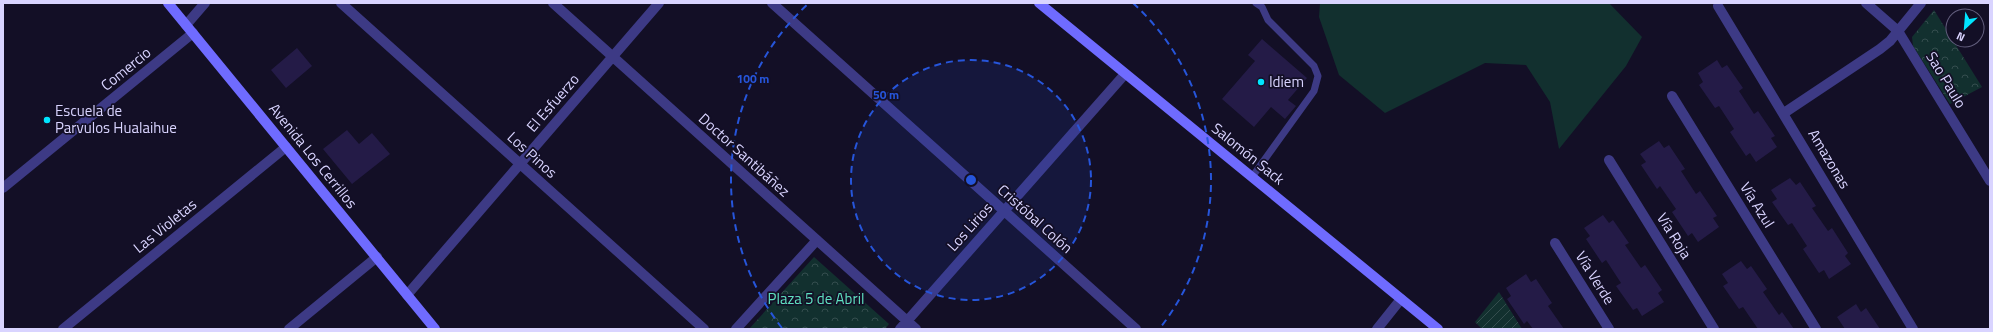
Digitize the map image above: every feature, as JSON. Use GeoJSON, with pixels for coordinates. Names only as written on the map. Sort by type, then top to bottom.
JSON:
{"type":"FeatureCollection","features":[{"type":"Feature","properties":{"kind":"street","name":"Avenida Los Cerrillos"},"geometry":{"type":"LineString","coordinates":[[168,3],[435,329]]}},
{"type":"Feature","properties":{"kind":"street"},"geometry":{"type":"LineString","coordinates":[[186,25],[205,3]]}},
{"type":"Feature","properties":{"kind":"street","name":"Los Pinos"},"geometry":{"type":"LineString","coordinates":[[341,3],[704,329]]}},
{"type":"Feature","properties":{"kind":"street","name":"Doctor Santibáñez"},"geometry":{"type":"LineString","coordinates":[[553,3],[817,240],[904,325],[916,329]]}},
{"type":"Feature","properties":{"kind":"street","name":"El Esfuerzo"},"geometry":{"type":"LineString","coordinates":[[407,295],[659,3]]}},
{"type":"Feature","properties":{"kind":"street","name":"Cristóbal Colón"},"geometry":{"type":"LineString","coordinates":[[772,3],[1136,329]]}},
{"type":"Feature","properties":{"kind":"street","name":"Salomón Sack"},"geometry":{"type":"LineString","coordinates":[[1039,3],[1438,329]]}},
{"type":"Feature","properties":{"kind":"street","name":"Sao Paulo"},"geometry":{"type":"LineString","coordinates":[[1866,3],[1898,31],[1990,181]]}},
{"type":"Feature","properties":{"kind":"street"},"geometry":{"type":"LineString","coordinates":[[1784,114],[1868,58],[1890,41],[1921,3]]}},
{"type":"Feature","properties":{"kind":"street","name":"Amazonas"},"geometry":{"type":"LineString","coordinates":[[1717,4],[1913,329]]}},
{"type":"Feature","properties":{"kind":"street","name":"Comercio"},"geometry":{"type":"LineString","coordinates":[[3,188],[193,33]]}},
{"type":"Feature","properties":{"kind":"street","name":"Los Lirios"},"geometry":{"type":"LineString","coordinates":[[904,325],[1126,74]]}},
{"type":"Feature","properties":{"kind":"street","name":"Vía Azul"},"geometry":{"type":"LineString","coordinates":[[1672,96],[1816,329]]}},
{"type":"Feature","properties":{"kind":"street","name":"Las Violetas"},"geometry":{"type":"LineString","coordinates":[[63,329],[286,147]]}},
{"type":"Feature","properties":{"kind":"street","name":"Vía Roja"},"geometry":{"type":"LineString","coordinates":[[1608,160],[1714,329]]}},
{"type":"Feature","properties":{"kind":"street"},"geometry":{"type":"LineString","coordinates":[[736,329],[817,240]]}},
{"type":"Feature","properties":{"kind":"street","name":"Vía Verde"},"geometry":{"type":"LineString","coordinates":[[1556,243],[1608,329]]}},
{"type":"Feature","properties":{"kind":"street"},"geometry":{"type":"LineString","coordinates":[[289,329],[377,257]]}},
{"type":"Feature","properties":{"kind":"street"},"geometry":{"type":"LineString","coordinates":[[1377,329],[1401,299]]}},
{"type":"Feature","properties":{"kind":"lane"},"geometry":{"type":"LineString","coordinates":[[1252,177],[1314,91],[1318,76],[1314,66],[1268,20],[1262,8],[1256,3]]}},
{"type":"Feature","properties":{"kind":"green space"},"geometry":{"type":"Polygon","coordinates":[[[1320,3],[1609,3],[1642,37],[1626,66],[1559,149],[1550,102],[1526,65],[1485,63],[1385,113],[1339,75],[1319,17],[1320,3]]]}},
{"type":"Feature","properties":{"kind":"green space"},"geometry":{"type":"Polygon","coordinates":[[[1934,10],[1945,28],[1945,48],[1958,48],[1982,87],[1950,104],[1913,46],[1912,37],[1934,10]]]}},
{"type":"Feature","properties":{"kind":"green space","name":"Plaza 5 de Abril"},"geometry":{"type":"Polygon","coordinates":[[[814,257],[889,324],[885,329],[749,329],[814,257]]]}},
{"type":"Feature","properties":{"kind":"green space"},"geometry":{"type":"Polygon","coordinates":[[[1499,292],[1522,329],[1482,329],[1475,322],[1499,292]]]}},
{"type":"Feature","properties":{"kind":"building","name":"Idiem"},"geometry":{"type":"Polygon","coordinates":[[[1262,39],[1307,78],[1288,100],[1296,106],[1285,119],[1271,107],[1254,127],[1222,99],[1255,61],[1248,55],[1262,39]]]}},
{"type":"Feature","properties":{"kind":"building"},"geometry":{"type":"Polygon","coordinates":[[[297,48],[312,66],[286,88],[271,70],[297,48]]]}},
{"type":"Feature","properties":{"kind":"building"},"geometry":{"type":"Polygon","coordinates":[[[1717,60],[1722,68],[1727,65],[1743,88],[1739,91],[1754,114],[1758,111],[1775,136],[1771,138],[1777,147],[1756,162],[1750,153],[1746,156],[1730,132],[1734,129],[1719,106],[1715,108],[1699,85],[1703,82],[1698,73],[1717,60]]]}},
{"type":"Feature","properties":{"kind":"building"},"geometry":{"type":"Polygon","coordinates":[[[347,130],[359,144],[372,133],[390,154],[352,184],[323,149],[347,130]]]}},
{"type":"Feature","properties":{"kind":"building"},"geometry":{"type":"Polygon","coordinates":[[[1659,141],[1664,148],[1669,145],[1685,169],[1681,171],[1696,194],[1700,191],[1717,216],[1713,218],[1719,227],[1698,242],[1692,233],[1688,236],[1672,212],[1676,209],[1660,186],[1657,189],[1641,165],[1646,162],[1640,154],[1659,141]]]}},
{"type":"Feature","properties":{"kind":"building"},"geometry":{"type":"Polygon","coordinates":[[[1790,178],[1796,185],[1800,182],[1816,206],[1812,208],[1828,231],[1832,228],[1848,253],[1845,256],[1851,264],[1829,279],[1824,270],[1819,273],[1803,249],[1807,246],[1792,223],[1788,225],[1772,202],[1777,199],[1771,190],[1790,178]]]}},
{"type":"Feature","properties":{"kind":"building"},"geometry":{"type":"Polygon","coordinates":[[[1603,215],[1609,223],[1613,220],[1629,243],[1625,245],[1641,268],[1645,265],[1662,290],[1658,293],[1664,302],[1642,316],[1637,308],[1633,310],[1616,286],[1621,283],[1606,260],[1602,263],[1586,239],[1590,236],[1584,228],[1603,215]]]}},
{"type":"Feature","properties":{"kind":"building"},"geometry":{"type":"Polygon","coordinates":[[[1741,261],[1747,269],[1751,266],[1767,289],[1763,292],[1779,315],[1782,312],[1794,329],[1758,329],[1743,307],[1739,309],[1723,286],[1728,283],[1722,274],[1741,261]]]}},
{"type":"Feature","properties":{"kind":"building"},"geometry":{"type":"Polygon","coordinates":[[[1526,274],[1531,282],[1536,279],[1552,303],[1548,306],[1564,329],[1533,329],[1527,321],[1524,324],[1507,299],[1511,296],[1506,288],[1526,274]]]}},
{"type":"Feature","properties":{"kind":"building"},"geometry":{"type":"Polygon","coordinates":[[[1856,304],[1861,312],[1866,308],[1880,329],[1845,329],[1837,317],[1856,304]]]}},
{"type":"Feature","properties":{"kind":"place","name":"Idiem"},"geometry":{"type":"Point","coordinates":[1261,82]}},
{"type":"Feature","properties":{"kind":"place","name":"Escuela de Parvulos Hualaihue"},"geometry":{"type":"Point","coordinates":[47,120]}}]}
